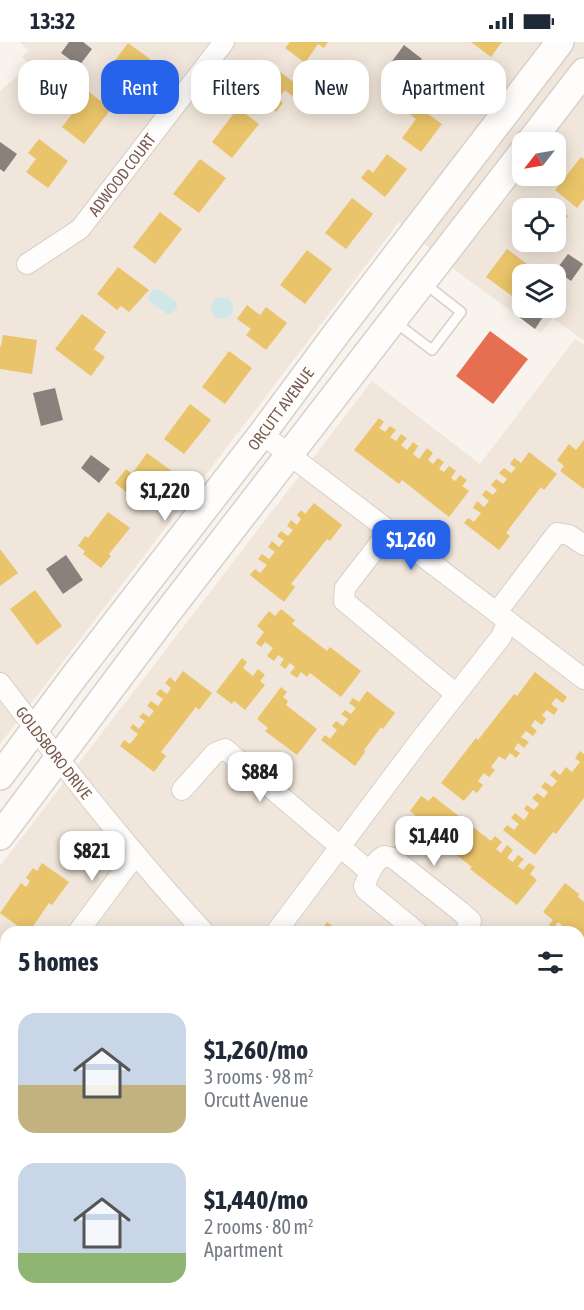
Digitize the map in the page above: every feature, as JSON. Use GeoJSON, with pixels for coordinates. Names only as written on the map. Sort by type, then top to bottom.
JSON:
{"type":"FeatureCollection","features":[{"type":"Feature","properties":{"kind":"main road","name":"ORCUTT AVENUE"},"geometry":{"type":"LineString","coordinates":[[0,776],[560,42]]}},
{"type":"Feature","properties":{"kind":"main road"},"geometry":{"type":"LineString","coordinates":[[538,132],[584,72]]}},
{"type":"Feature","properties":{"kind":"main road"},"geometry":{"type":"LineString","coordinates":[[0,836],[164,617],[512,166]]}},
{"type":"Feature","properties":{"kind":"street","name":"ADWOOD COURT"},"geometry":{"type":"LineString","coordinates":[[27,264],[81,229],[224,42]]}},
{"type":"Feature","properties":{"kind":"street"},"geometry":{"type":"LineString","coordinates":[[262,434],[584,679]]}},
{"type":"Feature","properties":{"kind":"street"},"geometry":{"type":"LineString","coordinates":[[389,531],[345,588],[344,601],[456,694]]}},
{"type":"Feature","properties":{"kind":"street"},"geometry":{"type":"LineString","coordinates":[[281,926],[501,637],[502,616],[557,533],[569,535],[584,545]]}},
{"type":"Feature","properties":{"kind":"street","name":"GOLDSBORO DRIVE"},"geometry":{"type":"LineString","coordinates":[[0,683],[167,892],[198,926]]}},
{"type":"Feature","properties":{"kind":"street"},"geometry":{"type":"LineString","coordinates":[[182,790],[215,753],[225,749],[370,872]]}},
{"type":"Feature","properties":{"kind":"street"},"geometry":{"type":"LineString","coordinates":[[82,926],[136,854]]}},
{"type":"Feature","properties":{"kind":"street"},"geometry":{"type":"LineString","coordinates":[[410,926],[364,886],[370,872],[378,860],[384,856],[393,858],[460,911],[471,921],[468,926]]}},
{"type":"Feature","properties":{"kind":"lane"},"geometry":{"type":"LineString","coordinates":[[393,321],[432,350],[461,312],[423,282]]}},
{"type":"Feature","properties":{"kind":"shaded area"},"geometry":{"type":"Polygon","coordinates":[[[20,42],[584,42],[584,341],[553,318],[566,318],[566,264],[512,264],[512,312],[455,270],[399,222],[0,744],[0,91],[18,75],[18,114],[89,114],[89,60],[25,60],[22,57],[28,50],[20,42]]]}},
{"type":"Feature","properties":{"kind":"shaded area"},"geometry":{"type":"Polygon","coordinates":[[[521,318],[553,318],[541,333],[521,318]]]}},
{"type":"Feature","properties":{"kind":"shaded area"},"geometry":{"type":"Polygon","coordinates":[[[575,339],[584,345],[584,926],[0,926],[0,866],[372,381],[480,464],[575,339]]]}},
{"type":"Feature","properties":{"kind":"water"},"geometry":{"type":"Polygon","coordinates":[[[158,289],[176,302],[177,308],[172,313],[167,314],[149,301],[148,296],[153,290],[158,289]]]}},
{"type":"Feature","properties":{"kind":"water"},"geometry":{"type":"Polygon","coordinates":[[[222,297],[232,304],[233,308],[226,318],[222,319],[212,312],[211,308],[218,298],[222,297]]]}},
{"type":"Feature","properties":{"kind":"building: Homes"},"geometry":{"type":"Polygon","coordinates":[[[290,42],[328,42],[324,48],[318,44],[307,60],[301,60],[285,48],[290,42]]]}},
{"type":"Feature","properties":{"kind":"building: Homes"},"geometry":{"type":"Polygon","coordinates":[[[471,42],[502,42],[491,57],[471,42]]]}},
{"type":"Feature","properties":{"kind":"building: Homes"},"geometry":{"type":"Polygon","coordinates":[[[128,43],[150,59],[149,60],[115,60],[128,43]]]}},
{"type":"Feature","properties":{"kind":"building: Homes"},"geometry":{"type":"Polygon","coordinates":[[[281,73],[293,82],[293,96],[285,90],[281,95],[281,73]]]}},
{"type":"Feature","properties":{"kind":"building: Homes"},"geometry":{"type":"Polygon","coordinates":[[[89,92],[101,101],[101,114],[107,114],[84,144],[62,127],[72,114],[89,114],[89,92]]]}},
{"type":"Feature","properties":{"kind":"building: Homes"},"geometry":{"type":"Polygon","coordinates":[[[233,114],[246,114],[259,124],[232,158],[212,142],[233,114]]]}},
{"type":"Feature","properties":{"kind":"building: Homes"},"geometry":{"type":"Polygon","coordinates":[[[410,114],[428,114],[442,124],[421,152],[402,138],[416,119],[410,114]]]}},
{"type":"Feature","properties":{"kind":"building: Homes"},"geometry":{"type":"Polygon","coordinates":[[[39,139],[68,161],[48,188],[26,172],[36,159],[28,153],[39,139]]]}},
{"type":"Feature","properties":{"kind":"building: Homes"},"geometry":{"type":"Polygon","coordinates":[[[387,154],[407,169],[385,197],[361,178],[368,169],[373,173],[387,154]]]}},
{"type":"Feature","properties":{"kind":"building: Homes"},"geometry":{"type":"Polygon","coordinates":[[[581,157],[584,159],[584,199],[577,208],[555,190],[558,186],[566,186],[566,176],[581,157]]]}},
{"type":"Feature","properties":{"kind":"building: Homes"},"geometry":{"type":"Polygon","coordinates":[[[200,159],[226,178],[199,213],[173,194],[200,159]]]}},
{"type":"Feature","properties":{"kind":"building: Homes"},"geometry":{"type":"Polygon","coordinates":[[[352,198],[373,214],[346,249],[325,233],[352,198]]]}},
{"type":"Feature","properties":{"kind":"building: Homes"},"geometry":{"type":"Polygon","coordinates":[[[160,212],[182,229],[155,264],[133,247],[160,212]]]}},
{"type":"Feature","properties":{"kind":"building: Homes"},"geometry":{"type":"Polygon","coordinates":[[[507,249],[527,264],[512,264],[512,296],[486,277],[507,249]]]}},
{"type":"Feature","properties":{"kind":"building: Homes"},"geometry":{"type":"Polygon","coordinates":[[[307,250],[332,269],[305,304],[280,285],[307,250]]]}},
{"type":"Feature","properties":{"kind":"building: Homes"},"geometry":{"type":"Polygon","coordinates":[[[118,267],[149,290],[129,312],[121,306],[117,310],[97,294],[118,267]]]}},
{"type":"Feature","properties":{"kind":"building: Homes"},"geometry":{"type":"Polygon","coordinates":[[[247,305],[260,315],[266,307],[287,323],[266,350],[246,335],[251,329],[237,319],[247,305]]]}},
{"type":"Feature","properties":{"kind":"building: Homes"},"geometry":{"type":"Polygon","coordinates":[[[82,314],[106,332],[94,349],[105,357],[91,376],[55,349],[82,314]]]}},
{"type":"Feature","properties":{"kind":"building: Homes"},"geometry":{"type":"Polygon","coordinates":[[[3,335],[37,340],[32,374],[0,369],[0,346],[3,335]]]}},
{"type":"Feature","properties":{"kind":"building: Homes"},"geometry":{"type":"Polygon","coordinates":[[[229,351],[252,368],[225,404],[202,387],[229,351]]]}},
{"type":"Feature","properties":{"kind":"building: Homes"},"geometry":{"type":"Polygon","coordinates":[[[190,404],[211,420],[184,454],[164,439],[190,404]]]}},
{"type":"Feature","properties":{"kind":"building: Homes"},"geometry":{"type":"Polygon","coordinates":[[[379,418],[384,422],[379,428],[385,432],[390,426],[396,430],[390,437],[396,441],[401,434],[407,438],[401,445],[407,450],[413,442],[418,446],[413,454],[419,459],[427,448],[433,453],[428,460],[433,464],[438,458],[444,462],[439,469],[444,472],[449,466],[456,471],[451,478],[455,481],[460,475],[467,480],[462,486],[469,491],[449,517],[402,480],[399,484],[354,450],[379,418]]]}},
{"type":"Feature","properties":{"kind":"building: Homes"},"geometry":{"type":"Polygon","coordinates":[[[584,440],[584,489],[560,471],[564,466],[557,460],[569,444],[576,450],[584,440]]]}},
{"type":"Feature","properties":{"kind":"building: Homes"},"geometry":{"type":"Polygon","coordinates":[[[529,452],[557,474],[544,490],[541,487],[515,521],[506,533],[510,536],[499,550],[464,523],[468,518],[474,522],[481,513],[473,508],[477,501],[484,507],[489,501],[482,495],[486,490],[493,495],[497,490],[491,485],[496,479],[503,484],[507,479],[499,473],[504,468],[511,473],[516,468],[510,464],[514,458],[521,463],[529,452]]]}},
{"type":"Feature","properties":{"kind":"building: Homes"},"geometry":{"type":"Polygon","coordinates":[[[147,453],[173,472],[146,508],[115,483],[126,469],[132,474],[147,453]]]}},
{"type":"Feature","properties":{"kind":"building: Homes"},"geometry":{"type":"Polygon","coordinates":[[[314,503],[342,525],[330,541],[327,539],[291,584],[295,587],[284,602],[250,575],[255,569],[260,573],[267,565],[258,559],[262,554],[269,559],[275,552],[268,547],[272,541],[279,547],[284,541],[277,536],[281,531],[288,536],[293,530],[287,526],[291,520],[297,525],[301,519],[297,515],[301,510],[305,514],[314,503]]]}},
{"type":"Feature","properties":{"kind":"building: Homes"},"geometry":{"type":"Polygon","coordinates":[[[108,512],[130,528],[101,568],[83,554],[85,551],[78,546],[85,536],[88,538],[108,512]]]}},
{"type":"Feature","properties":{"kind":"building: Homes"},"geometry":{"type":"Polygon","coordinates":[[[0,549],[18,573],[0,586],[0,549]]]}},
{"type":"Feature","properties":{"kind":"building: Homes"},"geometry":{"type":"Polygon","coordinates":[[[35,590],[62,626],[37,645],[10,609],[35,590]]]}},
{"type":"Feature","properties":{"kind":"building: Homes"},"geometry":{"type":"Polygon","coordinates":[[[281,609],[295,620],[292,624],[327,651],[330,647],[361,671],[341,697],[310,673],[307,677],[301,672],[297,678],[290,673],[295,667],[290,663],[285,669],[280,665],[284,659],[278,655],[274,661],[267,656],[273,648],[265,642],[261,647],[256,643],[264,632],[257,626],[269,611],[275,616],[281,609]]]}},
{"type":"Feature","properties":{"kind":"building: Homes"},"geometry":{"type":"Polygon","coordinates":[[[242,658],[247,662],[243,668],[253,676],[258,669],[265,675],[260,681],[265,685],[245,710],[234,701],[232,704],[216,692],[242,658]]]}},
{"type":"Feature","properties":{"kind":"building: Homes"},"geometry":{"type":"Polygon","coordinates":[[[183,671],[212,693],[199,710],[196,707],[161,752],[166,756],[154,772],[120,746],[124,740],[130,744],[138,734],[130,728],[133,724],[139,729],[145,721],[139,717],[143,713],[149,717],[154,711],[147,706],[151,701],[158,706],[163,699],[156,694],[160,689],[167,694],[171,688],[165,683],[170,677],[175,682],[183,671]]]}},
{"type":"Feature","properties":{"kind":"building: Homes"},"geometry":{"type":"Polygon","coordinates":[[[535,672],[567,697],[563,703],[556,698],[551,704],[558,709],[554,715],[547,710],[542,715],[546,719],[542,725],[535,720],[531,726],[537,731],[533,736],[526,731],[521,737],[529,742],[524,748],[518,743],[514,749],[520,753],[516,758],[510,753],[505,760],[499,756],[491,767],[495,770],[489,777],[484,773],[478,781],[483,785],[477,793],[473,790],[464,801],[441,783],[476,738],[478,740],[514,694],[517,696],[535,672]]]}},
{"type":"Feature","properties":{"kind":"building: Homes"},"geometry":{"type":"Polygon","coordinates":[[[281,687],[287,692],[283,697],[288,701],[286,705],[317,729],[297,755],[265,731],[268,728],[257,719],[281,687]]]}},
{"type":"Feature","properties":{"kind":"building: Homes"},"geometry":{"type":"Polygon","coordinates":[[[367,691],[395,713],[383,729],[381,727],[355,766],[321,740],[325,735],[330,739],[337,730],[332,726],[336,721],[343,726],[348,719],[341,714],[345,710],[351,714],[356,708],[349,703],[353,698],[359,702],[367,691]]]}},
{"type":"Feature","properties":{"kind":"building: Homes"},"geometry":{"type":"Polygon","coordinates":[[[580,751],[584,754],[584,798],[556,834],[553,832],[535,855],[503,830],[507,825],[514,830],[519,824],[511,818],[515,813],[524,820],[529,813],[524,809],[527,805],[534,810],[539,804],[532,798],[537,793],[544,798],[548,792],[541,787],[545,782],[552,787],[557,781],[550,775],[554,770],[560,775],[566,767],[572,772],[580,762],[575,758],[580,751]]]}},
{"type":"Feature","properties":{"kind":"building: Homes"},"geometry":{"type":"Polygon","coordinates":[[[421,796],[429,801],[433,796],[491,841],[495,836],[502,842],[496,849],[501,853],[507,845],[513,850],[507,858],[513,862],[518,855],[524,859],[518,866],[523,870],[529,863],[535,867],[530,874],[537,880],[517,905],[413,821],[416,816],[410,811],[421,796]]]}},
{"type":"Feature","properties":{"kind":"building: Homes"},"geometry":{"type":"Polygon","coordinates":[[[42,863],[69,882],[52,905],[49,903],[33,926],[18,926],[0,913],[21,883],[26,887],[30,881],[26,878],[33,868],[37,871],[42,863]]]}},
{"type":"Feature","properties":{"kind":"building: Homes"},"geometry":{"type":"Polygon","coordinates":[[[565,883],[579,894],[578,897],[584,902],[584,926],[563,926],[558,922],[555,926],[550,926],[553,920],[543,912],[565,883]]]}},
{"type":"Feature","properties":{"kind":"building: Shops"},"geometry":{"type":"Polygon","coordinates":[[[490,331],[528,359],[493,404],[456,376],[490,331]]]}},
{"type":"Feature","properties":{"kind":"building: Industry"},"geometry":{"type":"Polygon","coordinates":[[[69,42],[83,42],[92,49],[84,60],[71,60],[61,53],[69,42]]]}},
{"type":"Feature","properties":{"kind":"building: Industry"},"geometry":{"type":"Polygon","coordinates":[[[404,45],[422,59],[421,60],[393,60],[404,45]]]}},
{"type":"Feature","properties":{"kind":"building: Industry"},"geometry":{"type":"Polygon","coordinates":[[[0,142],[17,154],[4,172],[0,169],[0,142]]]}},
{"type":"Feature","properties":{"kind":"building: Industry"},"geometry":{"type":"Polygon","coordinates":[[[568,254],[583,264],[571,281],[566,277],[566,264],[560,264],[568,254]]]}},
{"type":"Feature","properties":{"kind":"building: Industry"},"geometry":{"type":"Polygon","coordinates":[[[520,318],[542,318],[535,329],[520,318]]]}},
{"type":"Feature","properties":{"kind":"building: Industry"},"geometry":{"type":"Polygon","coordinates":[[[55,388],[63,420],[41,426],[33,393],[55,388]]]}},
{"type":"Feature","properties":{"kind":"building: Industry"},"geometry":{"type":"Polygon","coordinates":[[[91,455],[110,469],[99,483],[81,468],[91,455]]]}},
{"type":"Feature","properties":{"kind":"building: Industry"},"geometry":{"type":"Polygon","coordinates":[[[66,555],[83,580],[63,594],[46,569],[66,555]]]}}]}
